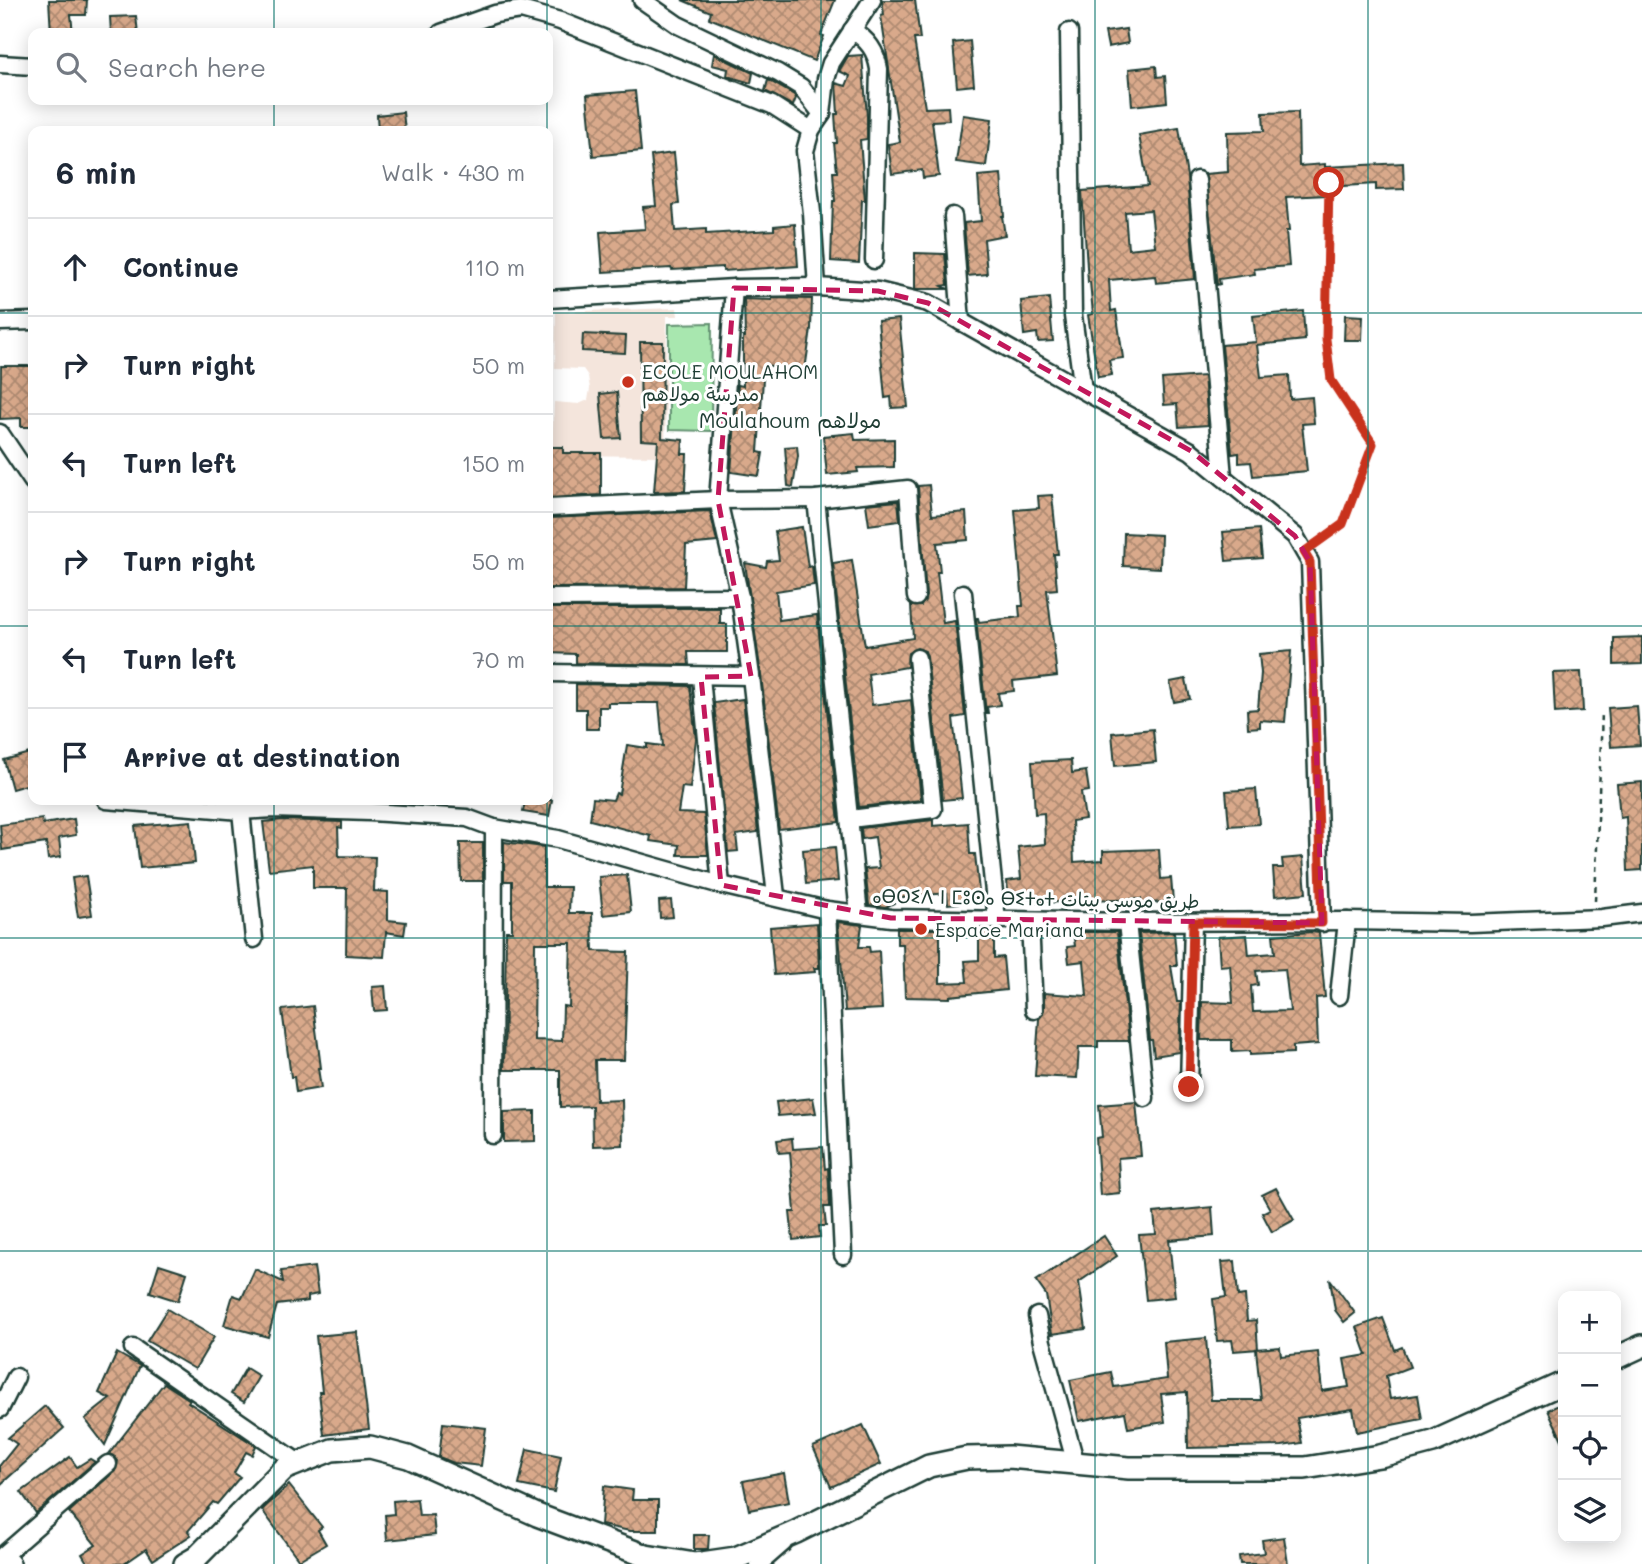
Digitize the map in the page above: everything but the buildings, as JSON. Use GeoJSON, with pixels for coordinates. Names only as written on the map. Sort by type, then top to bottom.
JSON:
{"type":"FeatureCollection","features":[{"type":"Feature","properties":{"kind":"main road"},"geometry":{"type":"LineString","coordinates":[[1621,1356],[1642,1346]]}},
{"type":"Feature","properties":{"kind":"main road"},"geometry":{"type":"LineString","coordinates":[[185,1564],[197,1557],[284,1469],[332,1450],[370,1447],[408,1457],[537,1515],[646,1556],[695,1564],[736,1558],[796,1532],[929,1466],[967,1458],[1009,1457],[1129,1468],[1305,1468],[1380,1455],[1433,1442],[1558,1385]]}},
{"type":"Feature","properties":{"kind":"main road"},"geometry":{"type":"LineString","coordinates":[[0,1560],[9,1564]]}},
{"type":"Feature","properties":{"kind":"street"},"geometry":{"type":"LineString","coordinates":[[642,0],[678,24],[778,72],[800,87],[822,114]]}},
{"type":"Feature","properties":{"kind":"street"},"geometry":{"type":"LineString","coordinates":[[817,287],[805,151],[811,130],[822,114],[826,79],[831,63],[867,2]]}},
{"type":"Feature","properties":{"kind":"street"},"geometry":{"type":"LineString","coordinates":[[454,28],[495,13],[521,10],[560,20],[772,105],[811,130]]}},
{"type":"Feature","properties":{"kind":"street"},"geometry":{"type":"LineString","coordinates":[[852,30],[869,43],[879,69],[874,260]]}},
{"type":"Feature","properties":{"kind":"street"},"geometry":{"type":"LineString","coordinates":[[1069,32],[1073,316],[1083,390]]}},
{"type":"Feature","properties":{"kind":"street"},"geometry":{"type":"LineString","coordinates":[[0,64],[28,66]]}},
{"type":"Feature","properties":{"kind":"street"},"geometry":{"type":"LineString","coordinates":[[1197,180],[1223,477]]}},
{"type":"Feature","properties":{"kind":"street"},"geometry":{"type":"LineString","coordinates":[[953,216],[961,321]]}},
{"type":"Feature","properties":{"kind":"street"},"geometry":{"type":"LineString","coordinates":[[553,299],[734,288],[817,287],[878,291],[928,303],[1191,451],[1296,536],[1310,562],[1322,923]]}},
{"type":"Feature","properties":{"kind":"street"},"geometry":{"type":"LineString","coordinates":[[734,288],[718,500],[740,597],[776,896]]}},
{"type":"Feature","properties":{"kind":"street"},"geometry":{"type":"LineString","coordinates":[[0,322],[28,320]]}},
{"type":"Feature","properties":{"kind":"street"},"geometry":{"type":"LineString","coordinates":[[0,433],[28,475]]}},
{"type":"Feature","properties":{"kind":"street"},"geometry":{"type":"LineString","coordinates":[[553,508],[718,500],[816,499],[908,489],[916,592]]}},
{"type":"Feature","properties":{"kind":"street"},"geometry":{"type":"LineString","coordinates":[[816,499],[859,914]]}},
{"type":"Feature","properties":{"kind":"street"},"geometry":{"type":"LineString","coordinates":[[963,593],[997,921]]}},
{"type":"Feature","properties":{"kind":"street"},"geometry":{"type":"LineString","coordinates":[[553,598],[740,597]]}},
{"type":"Feature","properties":{"kind":"street"},"geometry":{"type":"LineString","coordinates":[[850,818],[933,809],[917,659]]}},
{"type":"Feature","properties":{"kind":"street"},"geometry":{"type":"LineString","coordinates":[[553,673],[751,676]]}},
{"type":"Feature","properties":{"kind":"street"},"geometry":{"type":"LineString","coordinates":[[701,677],[721,885]]}},
{"type":"Feature","properties":{"kind":"street","name":"ⴰⴱⵔⵉⴷ ⵏ ⵎⵓⵙⴰ ⴱⵉⵜⴰⵜ طريق موسى بيتات"},"geometry":{"type":"LineString","coordinates":[[168,805],[242,811],[273,809],[370,812],[467,818],[494,828],[558,839],[721,885],[827,910],[891,918],[1470,923],[1602,918],[1642,913]]}},
{"type":"Feature","properties":{"kind":"street"},"geometry":{"type":"LineString","coordinates":[[242,811],[254,939]]}},
{"type":"Feature","properties":{"kind":"street"},"geometry":{"type":"LineString","coordinates":[[493,1135],[494,828]]}},
{"type":"Feature","properties":{"kind":"street"},"geometry":{"type":"LineString","coordinates":[[827,910],[843,1255]]}},
{"type":"Feature","properties":{"kind":"street"},"geometry":{"type":"LineString","coordinates":[[1030,921],[1034,1010]]}},
{"type":"Feature","properties":{"kind":"street"},"geometry":{"type":"LineString","coordinates":[[1339,996],[1347,921]]}},
{"type":"Feature","properties":{"kind":"street"},"geometry":{"type":"LineString","coordinates":[[1127,922],[1145,1098]]}},
{"type":"Feature","properties":{"kind":"street"},"geometry":{"type":"LineString","coordinates":[[1189,1087],[1193,922]]}},
{"type":"Feature","properties":{"kind":"street"},"geometry":{"type":"LineString","coordinates":[[1037,1316],[1076,1464]]}},
{"type":"Feature","properties":{"kind":"street"},"geometry":{"type":"LineString","coordinates":[[133,1348],[299,1463]]}},
{"type":"Feature","properties":{"kind":"street"},"geometry":{"type":"LineString","coordinates":[[0,1409],[16,1377]]}},
{"type":"Feature","properties":{"kind":"street"},"geometry":{"type":"LineString","coordinates":[[0,1560],[108,1464]]}},
{"type":"Feature","properties":{"kind":"street"},"geometry":{"type":"LineString","coordinates":[[759,1564],[796,1532]]}},
{"type":"Feature","properties":{"kind":"path"},"geometry":{"type":"LineString","coordinates":[[1304,552],[1343,524],[1373,444],[1331,380],[1326,339],[1329,183]]}},
{"type":"Feature","properties":{"kind":"path"},"geometry":{"type":"LineString","coordinates":[[1601,712],[1594,899],[1602,918]]}},
{"type":"Feature","properties":{"kind":"highlighted area"},"geometry":{"type":"Polygon","coordinates":[[[734,288],[878,291],[928,303],[1191,451],[1295,536],[1310,562],[1322,923],[891,918],[721,885],[701,677],[751,676],[718,500],[734,288]]]}},
{"type":"Feature","properties":{"kind":"shaded area","name":"ECOLE MOULAHOM مدرسة مولاهم"},"geometry":{"type":"Polygon","coordinates":[[[677,308],[678,316],[667,316],[665,456],[553,455],[554,402],[579,404],[588,400],[590,389],[588,376],[583,369],[555,368],[556,312],[677,308]]]}},
{"type":"Feature","properties":{"kind":"green space"},"geometry":{"type":"Polygon","coordinates":[[[712,323],[711,431],[669,430],[669,324],[712,323]]]}},
{"type":"Feature","properties":{"kind":"place","name":"ECOLE MOULAHOM مدرسة مولاهم"},"geometry":{"type":"Point","coordinates":[628,382]}},
{"type":"Feature","properties":{"kind":"place","name":"Espace Mariana"},"geometry":{"type":"Point","coordinates":[921,929]}},
{"type":"Feature","properties":{"kind":"district","name":"Moulahoum مولاهم"},"geometry":{"type":"Point","coordinates":[790,419]}},
{"type":"Feature","properties":{"kind":"route"},"geometry":{"type":"LineString","coordinates":[[1189,1087],[1193,922],[1322,923],[1310,562],[1304,552],[1343,524],[1373,444],[1331,380],[1326,339],[1329,183]]}}]}
